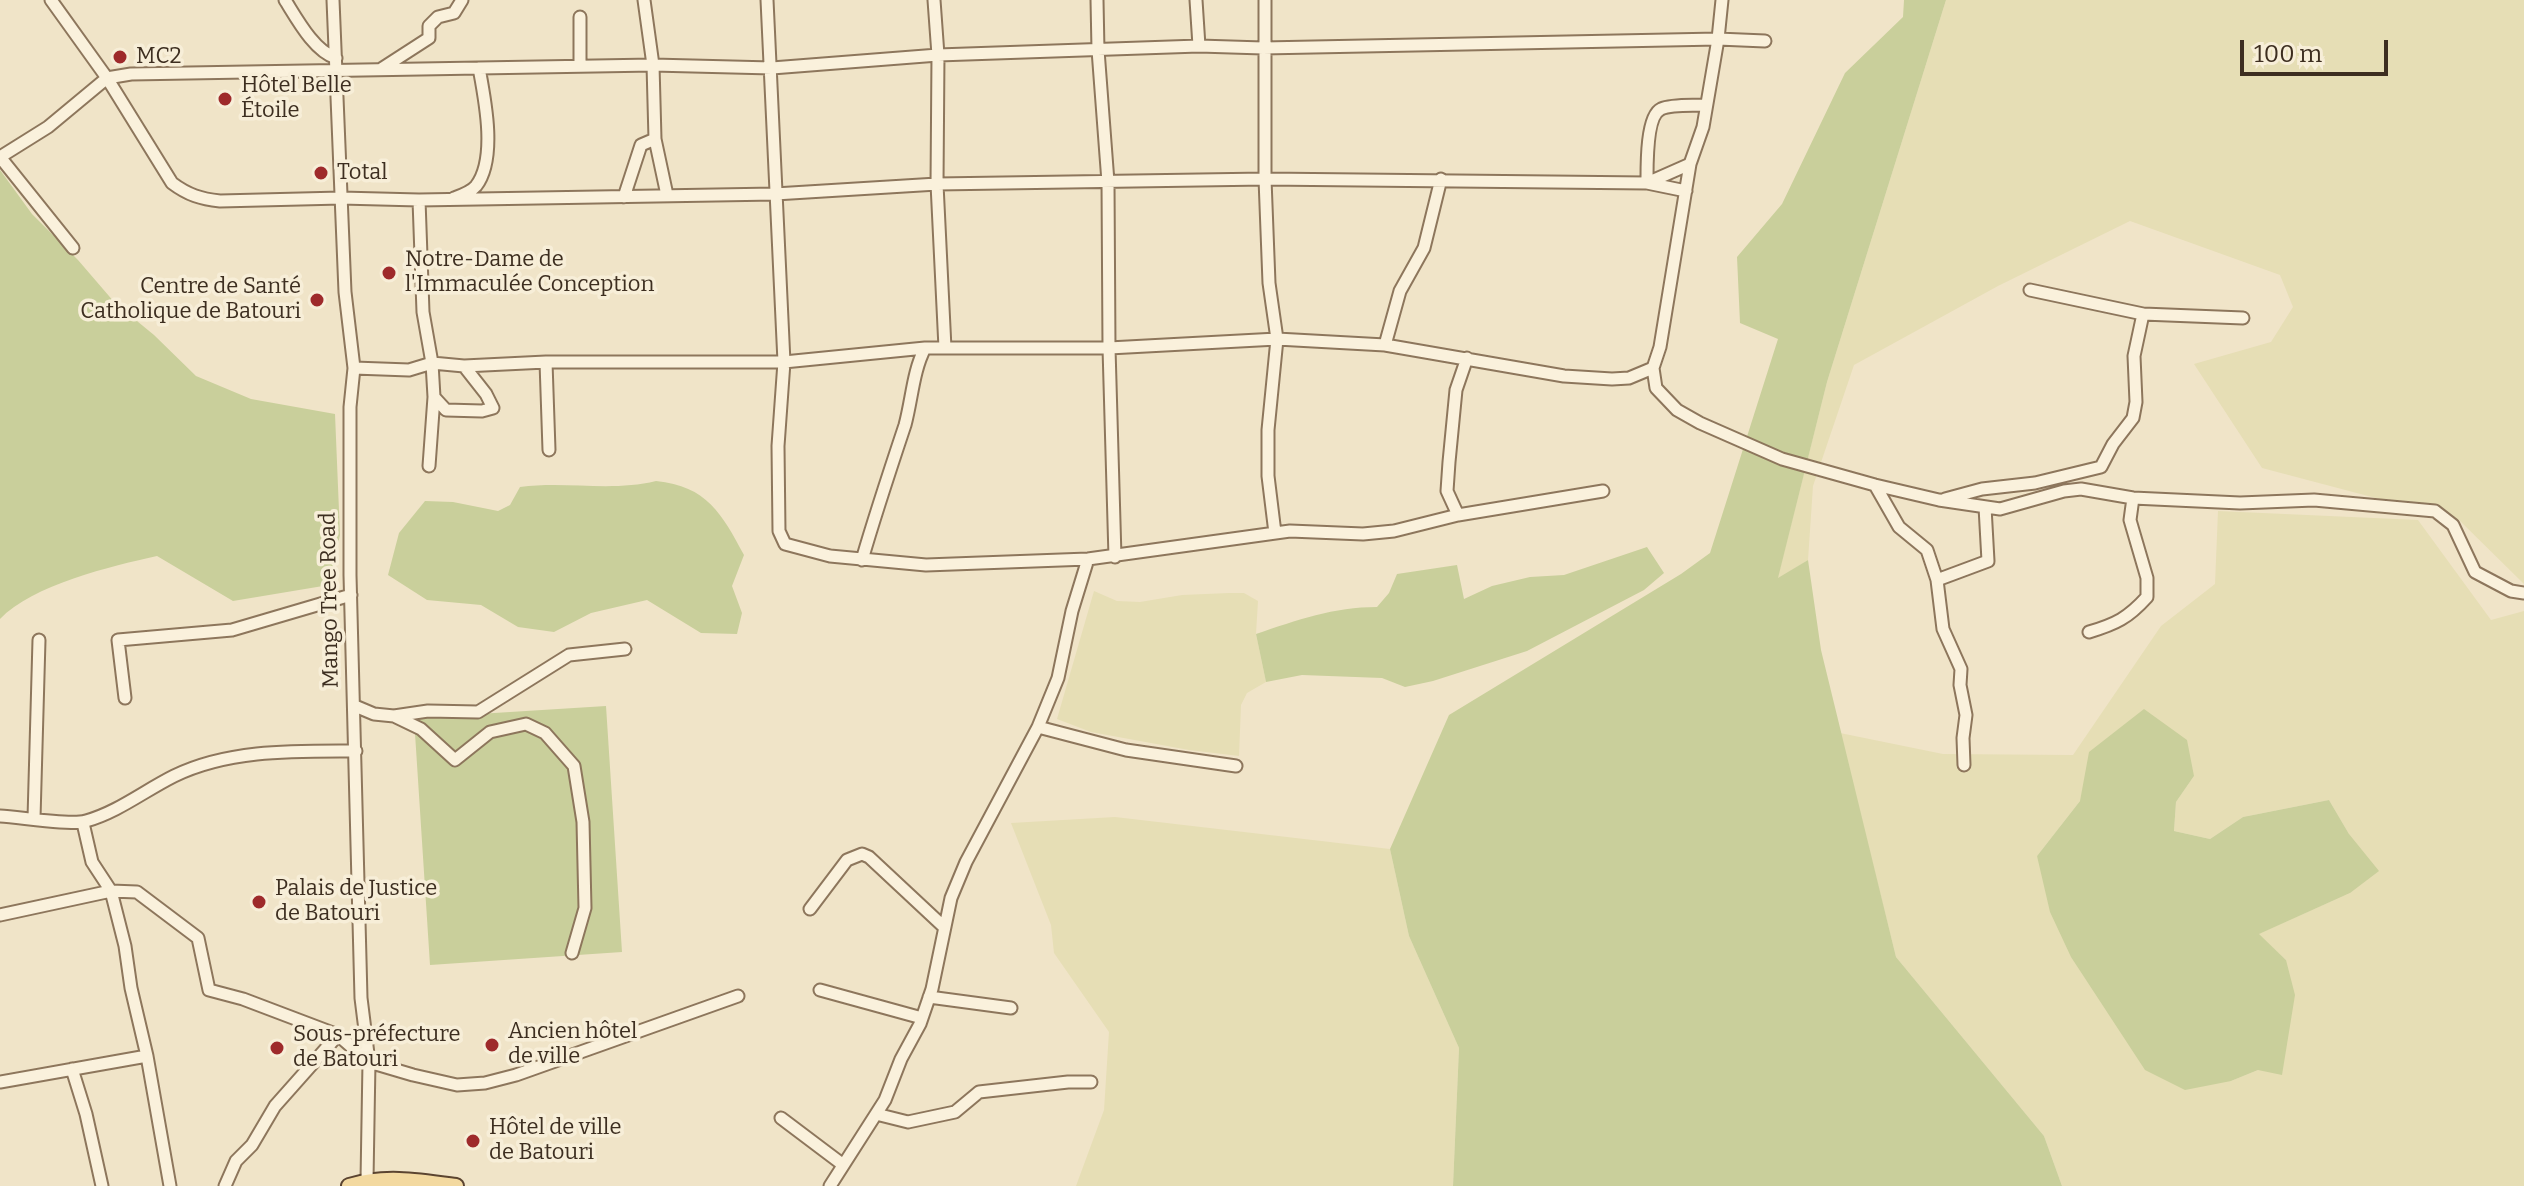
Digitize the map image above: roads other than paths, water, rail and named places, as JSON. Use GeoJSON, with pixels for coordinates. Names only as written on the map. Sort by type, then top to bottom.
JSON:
{"type":"FeatureCollection","features":[{"type":"Feature","properties":{"kind":"main road"},"geometry":{"type":"LineString","coordinates":[[349,1186],[395,1179],[456,1186]]}},
{"type":"Feature","properties":{"kind":"street"},"geometry":{"type":"LineString","coordinates":[[51,0],[107,78],[165,175],[185,193],[201,199],[624,197],[775,194],[937,184],[1265,179],[1647,183],[1686,191]]}},
{"type":"Feature","properties":{"kind":"street"},"geometry":{"type":"LineString","coordinates":[[285,0],[316,42],[336,58]]}},
{"type":"Feature","properties":{"kind":"street","name":"Mango Tree Road"},"geometry":{"type":"LineString","coordinates":[[333,0],[345,292],[354,368],[350,407],[351,595],[361,998],[369,1062],[372,1182]]}},
{"type":"Feature","properties":{"kind":"street"},"geometry":{"type":"LineString","coordinates":[[380,69],[429,38],[429,26],[438,17],[454,13],[462,0]]}},
{"type":"Feature","properties":{"kind":"street"},"geometry":{"type":"LineString","coordinates":[[644,0],[653,65],[655,139],[667,195]]}},
{"type":"Feature","properties":{"kind":"street"},"geometry":{"type":"LineString","coordinates":[[767,0],[784,362],[778,446],[779,531],[782,540],[795,548],[862,560],[926,565],[1088,559],[1290,531],[1363,534],[1394,531],[1458,515],[1603,491]]}},
{"type":"Feature","properties":{"kind":"street"},"geometry":{"type":"LineString","coordinates":[[934,0],[938,55],[937,184],[945,348]]}},
{"type":"Feature","properties":{"kind":"street"},"geometry":{"type":"LineString","coordinates":[[1097,0],[1108,182],[1115,557]]}},
{"type":"Feature","properties":{"kind":"street"},"geometry":{"type":"LineString","coordinates":[[1196,0],[1199,46]]}},
{"type":"Feature","properties":{"kind":"street"},"geometry":{"type":"LineString","coordinates":[[1265,0],[1265,179],[1269,283],[1277,339],[1268,430],[1268,476],[1275,533]]}},
{"type":"Feature","properties":{"kind":"street"},"geometry":{"type":"LineString","coordinates":[[1722,0],[1703,127],[1690,164],[1668,311],[1653,368],[1656,388],[1677,410],[1782,459],[1875,485],[1985,507],[2007,508],[2081,489],[2133,498],[2240,503],[2314,500],[2435,511],[2453,525],[2475,572],[2511,591],[2524,593]]}},
{"type":"Feature","properties":{"kind":"street"},"geometry":{"type":"LineString","coordinates":[[580,17],[580,66]]}},
{"type":"Feature","properties":{"kind":"street"},"geometry":{"type":"LineString","coordinates":[[73,248],[0,157],[48,127],[107,78],[131,74],[653,65],[772,68],[938,55],[1199,46],[1263,48],[1718,39],[1765,41]]}},
{"type":"Feature","properties":{"kind":"street"},"geometry":{"type":"LineString","coordinates":[[449,200],[474,189],[487,168],[484,91],[479,68]]}},
{"type":"Feature","properties":{"kind":"street"},"geometry":{"type":"LineString","coordinates":[[1647,183],[1647,152],[1654,116],[1660,109],[1706,105]]}},
{"type":"Feature","properties":{"kind":"street"},"geometry":{"type":"LineString","coordinates":[[624,197],[641,145],[655,139]]}},
{"type":"Feature","properties":{"kind":"street"},"geometry":{"type":"LineString","coordinates":[[1647,183],[1690,164]]}},
{"type":"Feature","properties":{"kind":"street"},"geometry":{"type":"LineString","coordinates":[[1385,345],[1400,291],[1424,248],[1441,179]]}},
{"type":"Feature","properties":{"kind":"street"},"geometry":{"type":"LineString","coordinates":[[419,200],[423,312],[434,397],[429,466]]}},
{"type":"Feature","properties":{"kind":"street"},"geometry":{"type":"LineString","coordinates":[[2030,290],[2143,314],[2243,318]]}},
{"type":"Feature","properties":{"kind":"street"},"geometry":{"type":"LineString","coordinates":[[1939,500],[1982,489],[2035,483],[2101,467],[2113,444],[2133,418],[2136,402],[2134,356],[2143,314]]}},
{"type":"Feature","properties":{"kind":"street"},"geometry":{"type":"LineString","coordinates":[[354,368],[409,370],[432,363],[464,366],[546,362],[784,362],[925,348],[1109,348],[1277,339],[1385,345],[1564,376],[1629,378],[1653,368]]}},
{"type":"Feature","properties":{"kind":"street"},"geometry":{"type":"LineString","coordinates":[[862,560],[905,423],[917,363],[925,348]]}},
{"type":"Feature","properties":{"kind":"street"},"geometry":{"type":"LineString","coordinates":[[1458,515],[1447,491],[1456,390],[1467,358]]}},
{"type":"Feature","properties":{"kind":"street"},"geometry":{"type":"LineString","coordinates":[[546,362],[549,450]]}},
{"type":"Feature","properties":{"kind":"street"},"geometry":{"type":"LineString","coordinates":[[434,397],[446,410],[482,411],[493,408],[464,366]]}},
{"type":"Feature","properties":{"kind":"street"},"geometry":{"type":"LineString","coordinates":[[1875,485],[1899,527],[1927,550],[1937,580],[1943,629],[1961,669],[1960,685],[1966,715],[1964,765]]}},
{"type":"Feature","properties":{"kind":"street"},"geometry":{"type":"LineString","coordinates":[[2089,632],[2117,624],[2147,597],[2147,578],[2130,520],[2133,498]]}},
{"type":"Feature","properties":{"kind":"street"},"geometry":{"type":"LineString","coordinates":[[1937,580],[1988,561],[1985,507]]}},
{"type":"Feature","properties":{"kind":"street"},"geometry":{"type":"LineString","coordinates":[[830,1186],[876,1114],[922,1018],[951,898],[966,862],[1038,727],[1063,663],[1072,611],[1088,559]]}},
{"type":"Feature","properties":{"kind":"street"},"geometry":{"type":"LineString","coordinates":[[125,698],[118,640],[232,630],[351,595]]}},
{"type":"Feature","properties":{"kind":"street"},"geometry":{"type":"LineString","coordinates":[[34,818],[39,640]]}},
{"type":"Feature","properties":{"kind":"street"},"geometry":{"type":"LineString","coordinates":[[355,706],[374,714],[394,716],[428,711],[483,711],[500,697],[569,655],[625,649]]}},
{"type":"Feature","properties":{"kind":"street"},"geometry":{"type":"LineString","coordinates":[[394,716],[421,729],[455,760],[490,732],[526,724],[545,733],[574,766],[583,836],[585,908],[572,953]]}},
{"type":"Feature","properties":{"kind":"street"},"geometry":{"type":"LineString","coordinates":[[1038,727],[1126,750],[1236,766]]}},
{"type":"Feature","properties":{"kind":"street"},"geometry":{"type":"LineString","coordinates":[[0,816],[83,823],[117,809],[174,776],[222,760],[266,753],[356,751]]}},
{"type":"Feature","properties":{"kind":"street"},"geometry":{"type":"LineString","coordinates":[[83,823],[92,862],[111,891],[147,1056],[170,1186]]}},
{"type":"Feature","properties":{"kind":"street"},"geometry":{"type":"LineString","coordinates":[[810,909],[847,860],[862,854],[869,857],[944,927]]}},
{"type":"Feature","properties":{"kind":"street"},"geometry":{"type":"LineString","coordinates":[[0,915],[111,891],[137,892],[198,938],[209,990],[243,999],[338,1035],[369,1062],[457,1085],[485,1083],[559,1060],[738,996]]}},
{"type":"Feature","properties":{"kind":"street"},"geometry":{"type":"LineString","coordinates":[[820,990],[922,1018]]}},
{"type":"Feature","properties":{"kind":"street"},"geometry":{"type":"LineString","coordinates":[[929,997],[1011,1008]]}},
{"type":"Feature","properties":{"kind":"street"},"geometry":{"type":"LineString","coordinates":[[225,1186],[236,1161],[252,1145],[275,1106],[338,1035]]}},
{"type":"Feature","properties":{"kind":"street"},"geometry":{"type":"LineString","coordinates":[[0,1082],[147,1056]]}},
{"type":"Feature","properties":{"kind":"street"},"geometry":{"type":"LineString","coordinates":[[72,1069],[102,1186]]}},
{"type":"Feature","properties":{"kind":"street"},"geometry":{"type":"LineString","coordinates":[[876,1114],[908,1122],[955,1112],[979,1092],[1091,1082]]}},
{"type":"Feature","properties":{"kind":"street"},"geometry":{"type":"LineString","coordinates":[[781,1118],[842,1164]]}},
{"type":"Feature","properties":{"kind":"place","name":"MC2"},"geometry":{"type":"Point","coordinates":[120,57]}},
{"type":"Feature","properties":{"kind":"place","name":"Hôtel Belle Étoile"},"geometry":{"type":"Point","coordinates":[225,99]}},
{"type":"Feature","properties":{"kind":"place","name":"Total"},"geometry":{"type":"Point","coordinates":[321,173]}},
{"type":"Feature","properties":{"kind":"place","name":"Notre-Dame de l'Immaculée Conception"},"geometry":{"type":"Point","coordinates":[389,273]}},
{"type":"Feature","properties":{"kind":"place","name":"Centre de Santé Catholique de Batouri"},"geometry":{"type":"Point","coordinates":[317,300]}},
{"type":"Feature","properties":{"kind":"place","name":"Palais de Justice de Batouri"},"geometry":{"type":"Point","coordinates":[259,902]}},
{"type":"Feature","properties":{"kind":"place","name":"Ancien hôtel de ville"},"geometry":{"type":"Point","coordinates":[492,1045]}},
{"type":"Feature","properties":{"kind":"place","name":"Sous-préfecture de Batouri"},"geometry":{"type":"Point","coordinates":[277,1048]}},
{"type":"Feature","properties":{"kind":"place","name":"Hôtel de ville de Batouri"},"geometry":{"type":"Point","coordinates":[473,1141]}}]}
